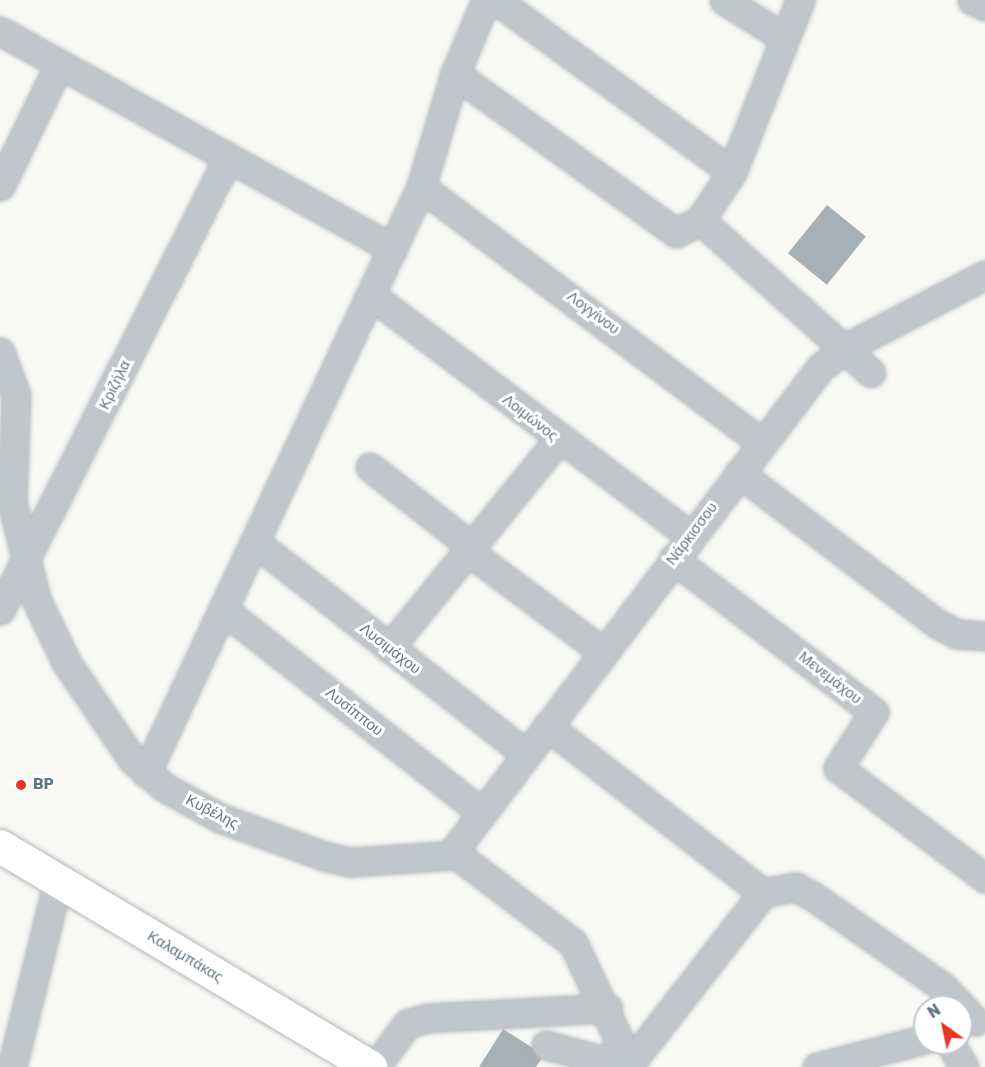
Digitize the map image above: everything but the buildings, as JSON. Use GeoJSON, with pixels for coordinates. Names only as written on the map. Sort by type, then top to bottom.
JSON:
{"type":"FeatureCollection","features":[{"type":"Feature","properties":{"kind":"main road","name":"Καλαμπάκας"},"geometry":{"type":"LineString","coordinates":[[0,846],[370,1067]]}},
{"type":"Feature","properties":{"kind":"street"},"geometry":{"type":"LineString","coordinates":[[146,774],[226,612],[421,187],[455,74],[486,0]]}},
{"type":"Feature","properties":{"kind":"street"},"geometry":{"type":"LineString","coordinates":[[496,0],[732,172]]}},
{"type":"Feature","properties":{"kind":"street"},"geometry":{"type":"LineString","coordinates":[[724,0],[783,37]]}},
{"type":"Feature","properties":{"kind":"street"},"geometry":{"type":"LineString","coordinates":[[455,74],[667,231],[681,232],[700,220],[732,172],[783,37],[800,0]]}},
{"type":"Feature","properties":{"kind":"street"},"geometry":{"type":"LineString","coordinates":[[972,0],[985,6]]}},
{"type":"Feature","properties":{"kind":"street"},"geometry":{"type":"LineString","coordinates":[[0,31],[393,249]]}},
{"type":"Feature","properties":{"kind":"street"},"geometry":{"type":"LineString","coordinates":[[0,186],[59,65]]}},
{"type":"Feature","properties":{"kind":"street","name":"Κριζήλα"},"geometry":{"type":"LineString","coordinates":[[0,610],[26,567],[228,158]]}},
{"type":"Feature","properties":{"kind":"street","name":"Λογγίνου"},"geometry":{"type":"LineString","coordinates":[[421,187],[762,443]]}},
{"type":"Feature","properties":{"kind":"street"},"geometry":{"type":"LineString","coordinates":[[700,220],[847,346],[871,373]]}},
{"type":"Feature","properties":{"kind":"street","name":"Νάρκισσου"},"geometry":{"type":"LineString","coordinates":[[452,853],[738,473],[820,368],[847,346],[985,275]]}},
{"type":"Feature","properties":{"kind":"street","name":"Λοιμώνος"},"geometry":{"type":"LineString","coordinates":[[372,296],[558,440],[691,536]]}},
{"type":"Feature","properties":{"kind":"street","name":"Κυβέλης"},"geometry":{"type":"LineString","coordinates":[[1,355],[16,395],[10,483],[26,567],[66,662],[118,741],[146,774],[242,828],[335,860],[452,853]]}},
{"type":"Feature","properties":{"kind":"street"},"geometry":{"type":"LineString","coordinates":[[389,648],[558,440]]}},
{"type":"Feature","properties":{"kind":"street"},"geometry":{"type":"LineString","coordinates":[[370,467],[470,549],[603,652]]}},
{"type":"Feature","properties":{"kind":"street"},"geometry":{"type":"LineString","coordinates":[[738,473],[936,623],[957,634],[985,636]]}},
{"type":"Feature","properties":{"kind":"street","name":"Λυσιμάχου"},"geometry":{"type":"LineString","coordinates":[[256,543],[526,754]]}},
{"type":"Feature","properties":{"kind":"street","name":"Μενεμάχου"},"geometry":{"type":"LineString","coordinates":[[673,559],[874,712],[838,768],[985,878]]}},
{"type":"Feature","properties":{"kind":"street","name":"Λυσίππου"},"geometry":{"type":"LineString","coordinates":[[226,612],[482,813]]}},
{"type":"Feature","properties":{"kind":"street"},"geometry":{"type":"LineString","coordinates":[[547,726],[763,893]]}},
{"type":"Feature","properties":{"kind":"street"},"geometry":{"type":"LineString","coordinates":[[452,853],[565,935],[608,1008],[632,1063]]}},
{"type":"Feature","properties":{"kind":"street"},"geometry":{"type":"LineString","coordinates":[[12,1067],[57,882]]}},
{"type":"Feature","properties":{"kind":"street"},"geometry":{"type":"LineString","coordinates":[[632,1063],[658,1034],[763,893],[795,887],[805,891],[943,987],[974,1022]]}},
{"type":"Feature","properties":{"kind":"street"},"geometry":{"type":"LineString","coordinates":[[375,1067],[407,1024],[426,1018],[608,1008]]}},
{"type":"Feature","properties":{"kind":"street"},"geometry":{"type":"LineString","coordinates":[[818,1067],[860,1063],[913,1043]]}},
{"type":"Feature","properties":{"kind":"street"},"geometry":{"type":"LineString","coordinates":[[546,1045],[597,1059],[632,1063]]}},
{"type":"Feature","properties":{"kind":"place","name":"BP"},"geometry":{"type":"Point","coordinates":[21,785]}}]}
